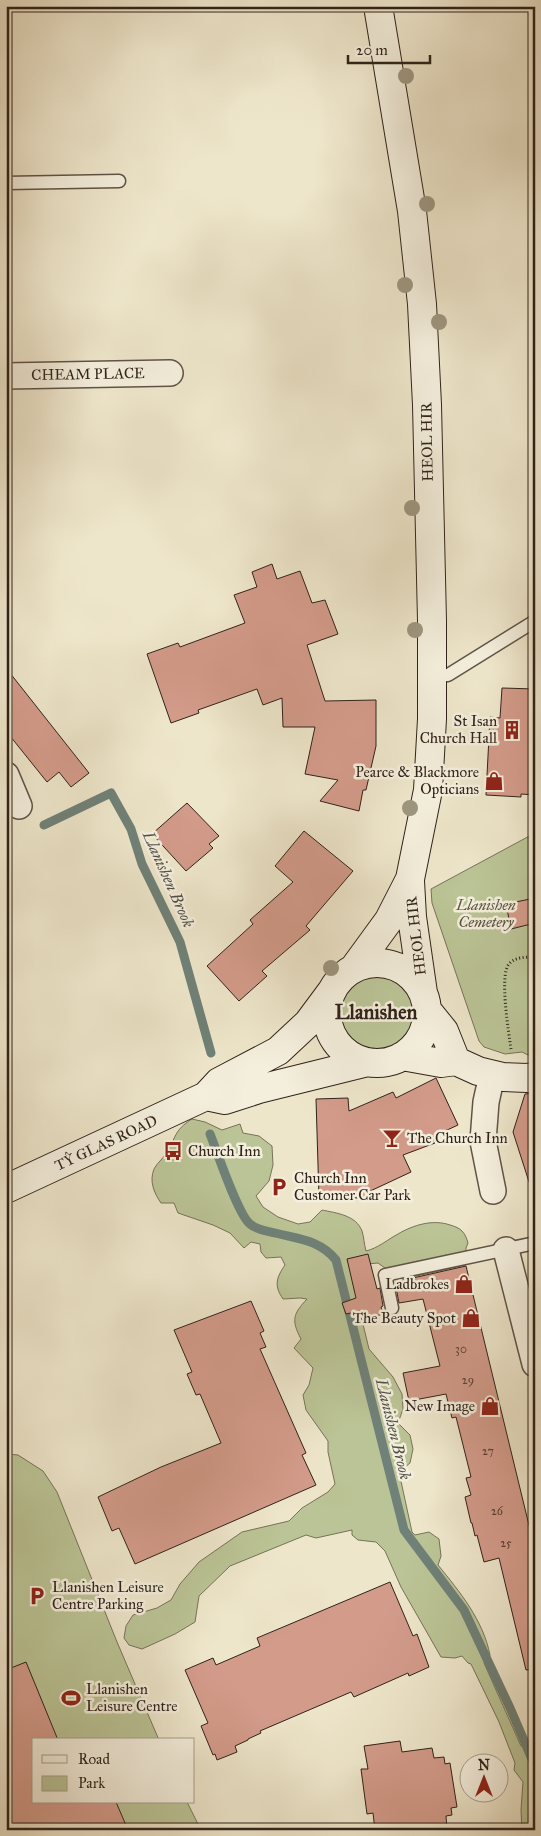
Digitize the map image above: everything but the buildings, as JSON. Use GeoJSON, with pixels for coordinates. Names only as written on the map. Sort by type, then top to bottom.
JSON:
{"type":"FeatureCollection","features":[{"type":"Feature","properties":{"kind":"street","name":"HEOL HIR"},"geometry":{"type":"LineString","coordinates":[[354,968],[389,920],[410,879],[421,833],[428,790],[432,719],[427,405],[422,304],[410,202],[378,6]]}},
{"type":"Feature","properties":{"kind":"street","name":"CHEAM PLACE"},"geometry":{"type":"LineString","coordinates":[[6,376],[170,373]]}},
{"type":"Feature","properties":{"kind":"street"},"geometry":{"type":"LineString","coordinates":[[6,775],[20,806]]}},
{"type":"Feature","properties":{"kind":"street","name":"HEOL HIR"},"geometry":{"type":"LineString","coordinates":[[410,879],[412,917],[425,1001]]}},
{"type":"Feature","properties":{"kind":"street"},"geometry":{"type":"LineString","coordinates":[[368,1062],[352,1057],[332,1037],[328,1026],[327,1009],[331,992],[340,978],[354,968],[381,963],[395,966],[413,979],[444,1031],[456,1060]]}},
{"type":"Feature","properties":{"kind":"street","name":"TŶ GLAS ROAD"},"geometry":{"type":"LineString","coordinates":[[6,1190],[206,1096],[219,1082],[278,1051],[308,1022],[331,992]]}},
{"type":"Feature","properties":{"kind":"street"},"geometry":{"type":"LineString","coordinates":[[206,1096],[225,1100],[259,1089],[368,1062],[390,1062],[402,1056],[420,1040],[425,1027],[425,1001]]}},
{"type":"Feature","properties":{"kind":"street"},"geometry":{"type":"LineString","coordinates":[[402,1056],[441,1063],[456,1060],[478,1071],[492,1075],[512,1078],[535,1077]]}},
{"type":"Feature","properties":{"kind":"street"},"geometry":{"type":"LineString","coordinates":[[492,1075],[486,1102],[483,1141],[493,1191]]}},
{"type":"Feature","properties":{"kind":"street"},"geometry":{"type":"LineString","coordinates":[[506,1250],[535,1364]]}},
{"type":"Feature","properties":{"kind":"lane"},"geometry":{"type":"LineString","coordinates":[[6,183],[119,181]]}},
{"type":"Feature","properties":{"kind":"lane"},"geometry":{"type":"LineString","coordinates":[[432,676],[448,675],[535,621]]}},
{"type":"Feature","properties":{"kind":"lane"},"geometry":{"type":"LineString","coordinates":[[392,1308],[385,1275],[483,1252],[506,1250],[535,1242]]}},
{"type":"Feature","properties":{"kind":"path"},"geometry":{"type":"LineString","coordinates":[[511,1053],[505,993],[507,965],[518,959],[535,957]]}},
{"type":"Feature","properties":{"kind":"green space","name":"Llanishen Cemetery"},"geometry":{"type":"Polygon","coordinates":[[[535,833],[535,1055],[528,1055],[522,1052],[505,1054],[484,1047],[479,1041],[432,903],[431,889],[535,833]]]}},
{"type":"Feature","properties":{"kind":"green space"},"geometry":{"type":"Polygon","coordinates":[[[377,973],[391,976],[404,984],[412,997],[415,1011],[412,1025],[404,1038],[391,1046],[377,1049],[363,1046],[350,1038],[342,1025],[339,1011],[342,997],[350,984],[363,976],[377,973]]]}},
{"type":"Feature","properties":{"kind":"green space"},"geometry":{"type":"Polygon","coordinates":[[[192,1119],[205,1122],[222,1130],[240,1124],[243,1133],[259,1136],[272,1146],[273,1165],[269,1181],[256,1196],[263,1207],[278,1217],[298,1224],[310,1222],[322,1210],[345,1216],[355,1221],[359,1226],[363,1233],[366,1251],[410,1228],[423,1224],[443,1223],[454,1226],[460,1229],[465,1236],[468,1243],[466,1248],[466,1265],[403,1279],[378,1263],[367,1264],[353,1283],[369,1349],[393,1377],[402,1394],[403,1409],[398,1423],[410,1435],[413,1449],[410,1463],[399,1472],[412,1532],[415,1535],[429,1532],[439,1539],[441,1556],[438,1565],[470,1607],[482,1630],[490,1655],[486,1663],[484,1663],[521,1746],[532,1744],[535,1750],[535,1830],[522,1830],[523,1782],[514,1770],[515,1763],[499,1722],[471,1664],[462,1656],[455,1658],[441,1657],[401,1587],[385,1551],[376,1542],[358,1540],[352,1535],[352,1530],[316,1538],[306,1535],[230,1566],[199,1596],[195,1622],[175,1634],[142,1649],[129,1645],[124,1638],[126,1626],[133,1615],[157,1608],[171,1600],[180,1584],[199,1562],[242,1532],[289,1521],[302,1508],[328,1492],[335,1484],[328,1452],[328,1441],[306,1410],[303,1395],[309,1385],[313,1368],[294,1348],[301,1339],[295,1322],[296,1313],[307,1299],[283,1299],[277,1286],[278,1278],[285,1265],[281,1257],[266,1258],[261,1252],[260,1244],[251,1242],[244,1248],[230,1233],[178,1213],[174,1203],[161,1203],[154,1191],[152,1178],[154,1169],[165,1155],[181,1127],[192,1119]]]}},
{"type":"Feature","properties":{"kind":"green space","name":"Llanishen Leisure Centre"},"geometry":{"type":"Polygon","coordinates":[[[6,1454],[18,1455],[43,1471],[57,1492],[117,1642],[158,1738],[32,1738],[32,1804],[188,1804],[201,1830],[6,1830],[6,1454]]]}},
{"type":"Feature","properties":{"kind":"waterway","name":"Llanishen Brook"},"geometry":{"type":"LineString","coordinates":[[44,825],[111,793],[131,829],[142,864],[180,942],[211,1053]]}},
{"type":"Feature","properties":{"kind":"waterway","name":"Llanishen Brook"},"geometry":{"type":"LineString","coordinates":[[210,1134],[234,1196],[250,1224],[262,1230],[316,1244],[330,1253],[336,1260],[404,1530],[464,1610],[535,1766]]}},
{"type":"Feature","properties":{"kind":"place","name":"St Isan Church Hall"},"geometry":{"type":"Point","coordinates":[512,730]}},
{"type":"Feature","properties":{"kind":"place","name":"Pearce & Blackmore Opticians"},"geometry":{"type":"Point","coordinates":[494,781]}},
{"type":"Feature","properties":{"kind":"place","name":"The Church Inn"},"geometry":{"type":"Point","coordinates":[392,1138]}},
{"type":"Feature","properties":{"kind":"place","name":"Church Inn"},"geometry":{"type":"Point","coordinates":[173,1151]}},
{"type":"Feature","properties":{"kind":"place","name":"Church Inn Customer Car Park"},"geometry":{"type":"Point","coordinates":[279,1187]}},
{"type":"Feature","properties":{"kind":"place","name":"Ladbrokes"},"geometry":{"type":"Point","coordinates":[464,1284]}},
{"type":"Feature","properties":{"kind":"place","name":"The Beauty Spot"},"geometry":{"type":"Point","coordinates":[471,1318]}},
{"type":"Feature","properties":{"kind":"place","name":"New Image"},"geometry":{"type":"Point","coordinates":[490,1406]}},
{"type":"Feature","properties":{"kind":"place","name":"Llanishen Leisure Centre Parking"},"geometry":{"type":"Point","coordinates":[37,1596]}},
{"type":"Feature","properties":{"kind":"place","name":"Llanishen Leisure Centre"},"geometry":{"type":"Point","coordinates":[71,1698]}},
{"type":"Feature","properties":{"kind":"district","name":"Llanishen"},"geometry":{"type":"Point","coordinates":[376,1012]}}]}
